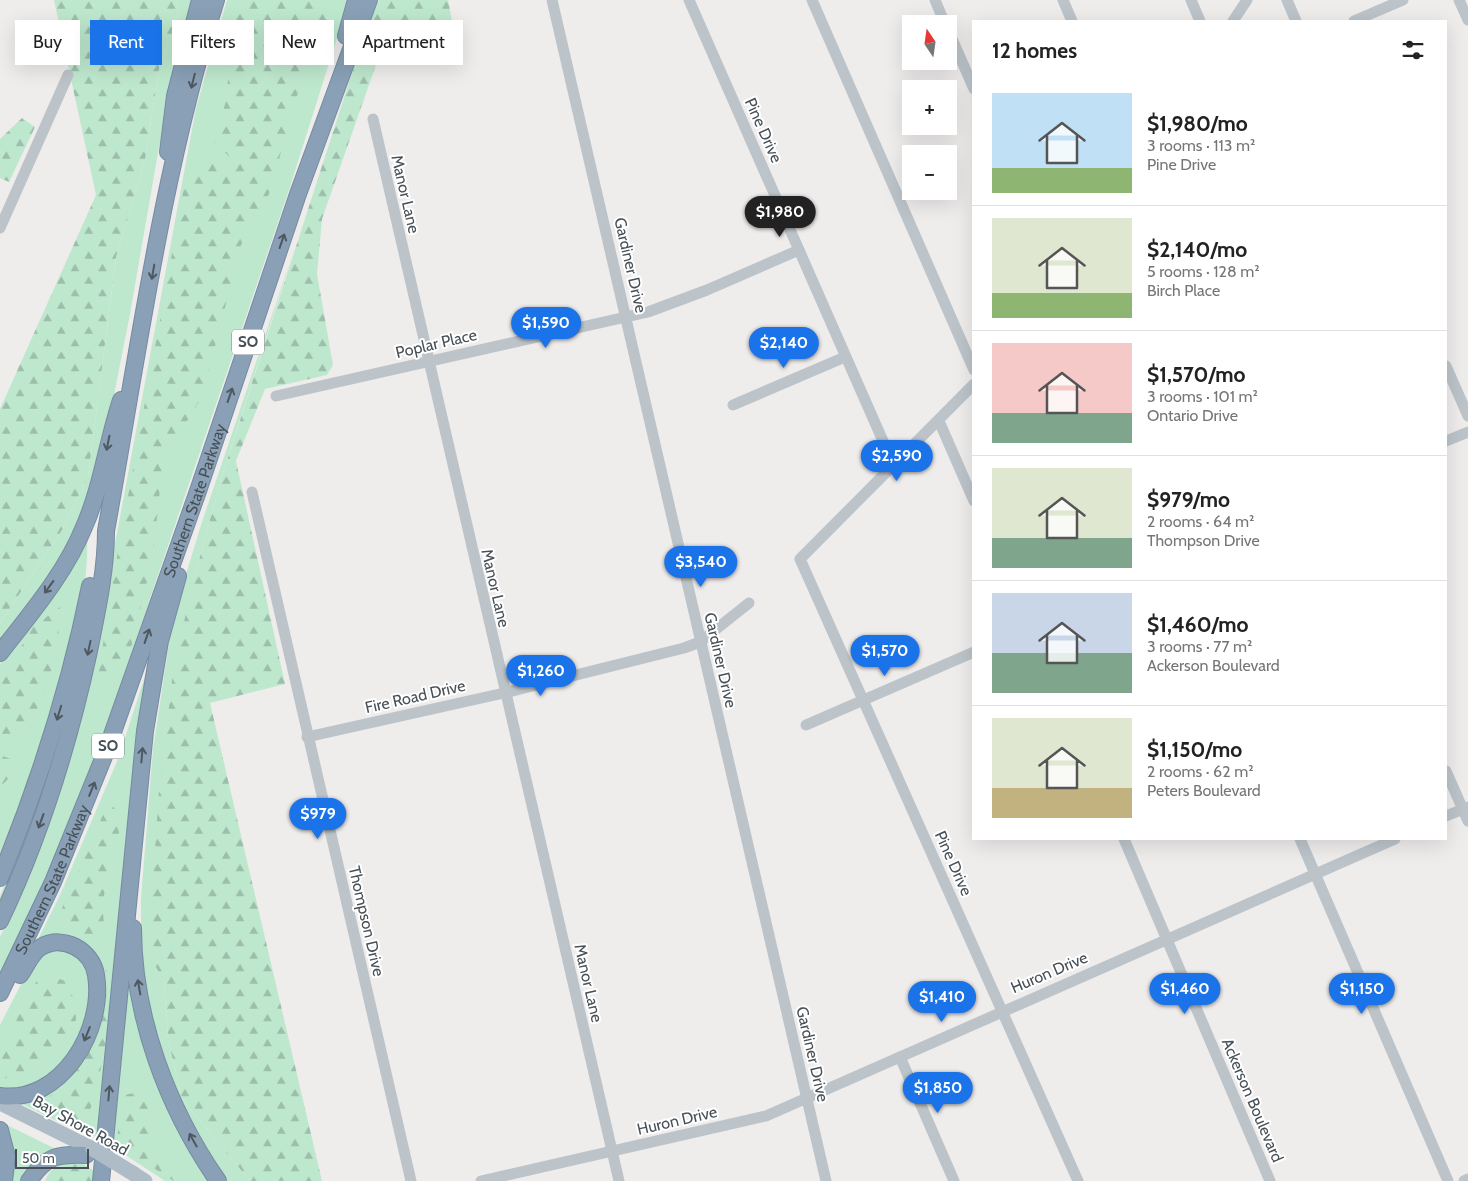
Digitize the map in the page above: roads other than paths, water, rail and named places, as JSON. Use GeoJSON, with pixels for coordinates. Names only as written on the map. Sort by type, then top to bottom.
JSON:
{"type":"FeatureCollection","features":[{"type":"Feature","properties":{"kind":"highway"},"geometry":{"type":"LineString","coordinates":[[161,224],[172,114],[200,0]]}},
{"type":"Feature","properties":{"kind":"highway","name":"Southern State Parkway"},"geometry":{"type":"LineString","coordinates":[[0,921],[40,824],[68,737],[93,629],[106,559],[106,531],[161,224],[189,98],[216,0]]}},
{"type":"Feature","properties":{"kind":"highway"},"geometry":{"type":"LineString","coordinates":[[298,194],[356,0]]}},
{"type":"Feature","properties":{"kind":"highway","name":"Southern State Parkway"},"geometry":{"type":"LineString","coordinates":[[0,993],[53,882],[94,783],[198,491],[298,194],[369,0]]}},
{"type":"Feature","properties":{"kind":"highway"},"geometry":{"type":"LineString","coordinates":[[0,653],[56,578],[81,535],[94,501],[110,433],[139,347]]}},
{"type":"Feature","properties":{"kind":"highway"},"geometry":{"type":"LineString","coordinates":[[101,1181],[145,731],[153,676],[164,623],[188,545],[198,491]]}},
{"type":"Feature","properties":{"kind":"highway","name":"Southern State Parkway"},"geometry":{"type":"LineString","coordinates":[[0,878],[27,810],[52,736],[75,656],[96,557],[106,531]]}},
{"type":"Feature","properties":{"kind":"highway"},"geometry":{"type":"LineString","coordinates":[[134,838],[134,946],[144,1012],[155,1054],[171,1097],[192,1138],[218,1181]]}},
{"type":"Feature","properties":{"kind":"highway"},"geometry":{"type":"LineString","coordinates":[[0,1000],[30,957],[40,948],[47,945],[59,943],[76,946],[85,954],[94,967],[97,982],[94,1013],[85,1039],[72,1061],[57,1079],[41,1090],[20,1096],[0,1096]]}},
{"type":"Feature","properties":{"kind":"highway"},"geometry":{"type":"LineString","coordinates":[[0,1130],[8,1157],[4,1181]]}},
{"type":"Feature","properties":{"kind":"highway"},"geometry":{"type":"LineString","coordinates":[[29,1181],[40,1166],[50,1158],[67,1154],[90,1154]]}},
{"type":"Feature","properties":{"kind":"main road","name":"Bay Shore Road"},"geometry":{"type":"LineString","coordinates":[[0,1103],[136,1179]]}},
{"type":"Feature","properties":{"kind":"main road","name":"Bay Shore Road"},"geometry":{"type":"LineString","coordinates":[[0,1112],[90,1154]]}},
{"type":"Feature","properties":{"kind":"street","name":"Gardiner Drive"},"geometry":{"type":"LineString","coordinates":[[552,0],[826,1181]]}},
{"type":"Feature","properties":{"kind":"street","name":"Pine Drive"},"geometry":{"type":"LineString","coordinates":[[689,0],[894,466],[800,559],[1078,1181]]}},
{"type":"Feature","properties":{"kind":"street"},"geometry":{"type":"LineString","coordinates":[[812,0],[972,365]]}},
{"type":"Feature","properties":{"kind":"street"},"geometry":{"type":"LineString","coordinates":[[935,0],[941,15]]}},
{"type":"Feature","properties":{"kind":"street"},"geometry":{"type":"LineString","coordinates":[[1063,0],[1072,20]]}},
{"type":"Feature","properties":{"kind":"street"},"geometry":{"type":"LineString","coordinates":[[1191,0],[1200,20]]}},
{"type":"Feature","properties":{"kind":"street"},"geometry":{"type":"LineString","coordinates":[[1234,20],[1247,0]]}},
{"type":"Feature","properties":{"kind":"street"},"geometry":{"type":"LineString","coordinates":[[1287,0],[1296,20]]}},
{"type":"Feature","properties":{"kind":"street"},"geometry":{"type":"LineString","coordinates":[[1356,20],[1403,0]]}},
{"type":"Feature","properties":{"kind":"street"},"geometry":{"type":"LineString","coordinates":[[1459,0],[1468,20]]}},
{"type":"Feature","properties":{"kind":"street"},"geometry":{"type":"LineString","coordinates":[[958,53],[972,84]]}},
{"type":"Feature","properties":{"kind":"street"},"geometry":{"type":"LineString","coordinates":[[1,224],[68,75]]}},
{"type":"Feature","properties":{"kind":"street","name":"Manor Lane"},"geometry":{"type":"LineString","coordinates":[[373,119],[427,361],[618,1181]]}},
{"type":"Feature","properties":{"kind":"street","name":"Poplar Place"},"geometry":{"type":"LineString","coordinates":[[276,396],[626,318],[707,290],[800,250]]}},
{"type":"Feature","properties":{"kind":"street"},"geometry":{"type":"LineString","coordinates":[[733,405],[845,357]]}},
{"type":"Feature","properties":{"kind":"street"},"geometry":{"type":"LineString","coordinates":[[1447,368],[1468,416]]}},
{"type":"Feature","properties":{"kind":"street"},"geometry":{"type":"LineString","coordinates":[[894,466],[972,386]]}},
{"type":"Feature","properties":{"kind":"street"},"geometry":{"type":"LineString","coordinates":[[939,421],[972,496]]}},
{"type":"Feature","properties":{"kind":"street"},"geometry":{"type":"LineString","coordinates":[[1447,441],[1468,432]]}},
{"type":"Feature","properties":{"kind":"street","name":"Thompson Drive"},"geometry":{"type":"LineString","coordinates":[[252,492],[411,1181]]}},
{"type":"Feature","properties":{"kind":"street","name":"Fire Road Drive"},"geometry":{"type":"LineString","coordinates":[[307,737],[504,693],[684,648],[700,642],[749,603]]}},
{"type":"Feature","properties":{"kind":"street"},"geometry":{"type":"LineString","coordinates":[[806,725],[972,653]]}},
{"type":"Feature","properties":{"kind":"street"},"geometry":{"type":"LineString","coordinates":[[1447,773],[1466,808],[1468,821]]}},
{"type":"Feature","properties":{"kind":"street"},"geometry":{"type":"LineString","coordinates":[[1447,816],[1466,808]]}},
{"type":"Feature","properties":{"kind":"street","name":"Ackerson Boulevard"},"geometry":{"type":"LineString","coordinates":[[1124,840],[1270,1181]]}},
{"type":"Feature","properties":{"kind":"street"},"geometry":{"type":"LineString","coordinates":[[1300,840],[1448,1181]]}},
{"type":"Feature","properties":{"kind":"street","name":"Huron Drive"},"geometry":{"type":"LineString","coordinates":[[481,1181],[766,1116],[1002,1010],[1393,840]]}},
{"type":"Feature","properties":{"kind":"street"},"geometry":{"type":"LineString","coordinates":[[900,1057],[954,1181]]}},
{"type":"Feature","properties":{"kind":"street"},"geometry":{"type":"LineString","coordinates":[[1464,1181],[1468,1179]]}}]}
